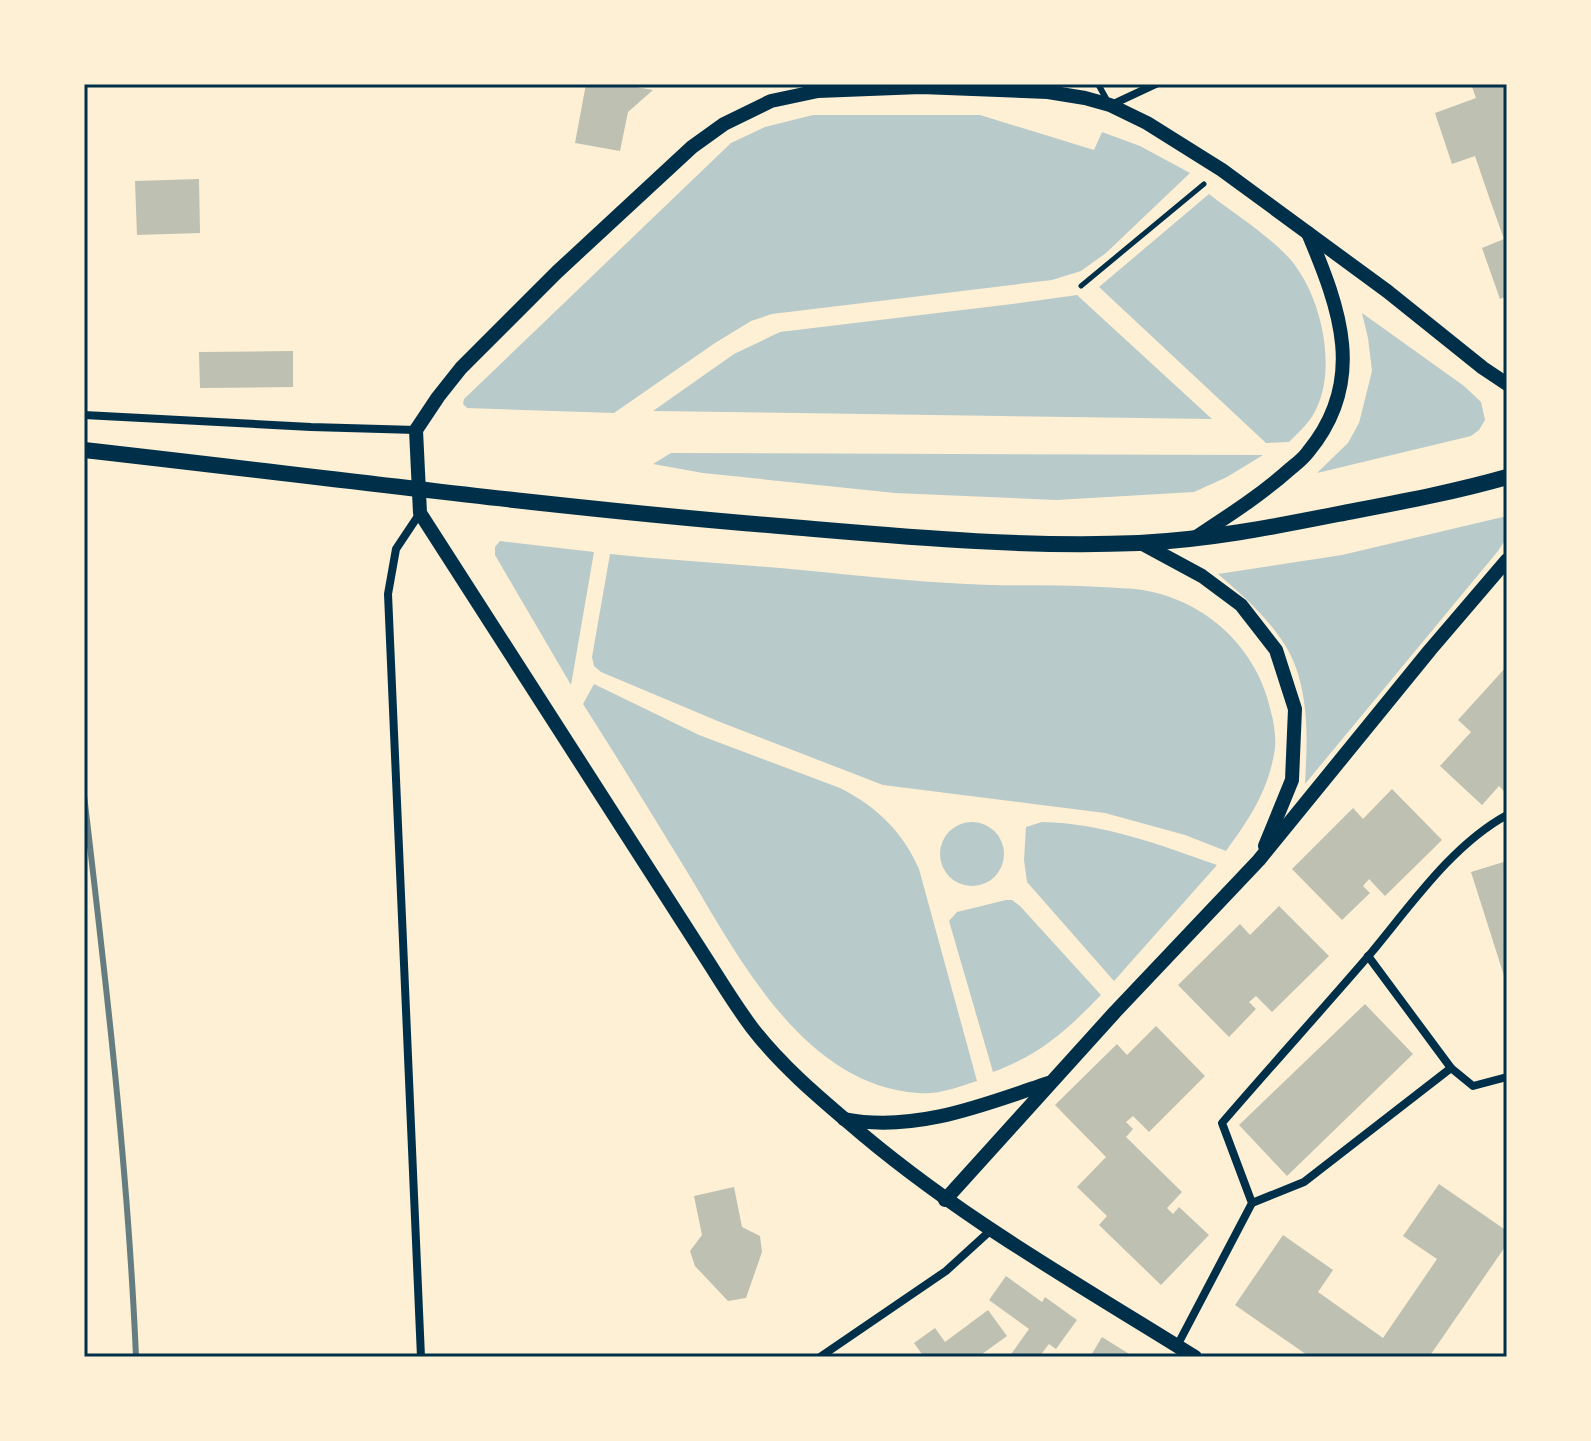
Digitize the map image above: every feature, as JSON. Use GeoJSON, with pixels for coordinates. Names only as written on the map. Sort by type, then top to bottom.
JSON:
{"type":"FeatureCollection","features":[{"type":"Feature","properties":{"kind":"main road"},"geometry":{"type":"LineString","coordinates":[[84,450],[700,520],[919,537],[1075,544],[1195,538],[1291,524],[1507,477]]}},
{"type":"Feature","properties":{"kind":"street"},"geometry":{"type":"LineString","coordinates":[[1110,105],[1156,84]]}},
{"type":"Feature","properties":{"kind":"street"},"geometry":{"type":"LineString","coordinates":[[1195,1357],[945,1200],[805,1085],[754,1030],[420,513],[416,430],[461,368],[514,315],[661,174],[724,124],[771,101],[818,91],[921,85],[1048,92],[1110,105],[1157,129],[1222,170],[1507,384]]}},
{"type":"Feature","properties":{"kind":"street"},"geometry":{"type":"LineString","coordinates":[[1195,538],[1270,487],[1307,454],[1330,420],[1341,390],[1341,326],[1308,233]]}},
{"type":"Feature","properties":{"kind":"street"},"geometry":{"type":"LineString","coordinates":[[84,415],[416,430]]}},
{"type":"Feature","properties":{"kind":"street"},"geometry":{"type":"LineString","coordinates":[[420,513],[396,549],[388,594],[421,1357]]}},
{"type":"Feature","properties":{"kind":"street"},"geometry":{"type":"LineString","coordinates":[[1141,543],[1202,576],[1241,605],[1276,650],[1295,709],[1292,780],[1259,860]]}},
{"type":"Feature","properties":{"kind":"street"},"geometry":{"type":"LineString","coordinates":[[945,1200],[1115,1012],[1259,860],[1507,560]]}},
{"type":"Feature","properties":{"kind":"street"},"geometry":{"type":"LineString","coordinates":[[1252,1203],[1222,1123],[1459,850],[1507,815]]}},
{"type":"Feature","properties":{"kind":"street"},"geometry":{"type":"LineString","coordinates":[[1368,956],[1451,1068],[1473,1086],[1507,1077]]}},
{"type":"Feature","properties":{"kind":"street"},"geometry":{"type":"LineString","coordinates":[[1177,1346],[1252,1203],[1304,1182],[1451,1068]]}},
{"type":"Feature","properties":{"kind":"street"},"geometry":{"type":"LineString","coordinates":[[844,1119],[879,1122],[924,1120],[957,1113],[1052,1081]]}},
{"type":"Feature","properties":{"kind":"street"},"geometry":{"type":"LineString","coordinates":[[820,1357],[946,1271],[991,1230]]}},
{"type":"Feature","properties":{"kind":"lane"},"geometry":{"type":"LineString","coordinates":[[1098,84],[1110,105]]}},
{"type":"Feature","properties":{"kind":"path"},"geometry":{"type":"LineString","coordinates":[[1081,286],[1222,170]]}},
{"type":"Feature","properties":{"kind":"shaded area"},"geometry":{"type":"Polygon","coordinates":[[[813,115],[980,115],[1094,150],[1102,132],[1140,146],[1190,173],[1106,253],[1081,271],[1052,280],[772,314],[751,321],[715,343],[614,413],[467,408],[463,404],[464,399],[731,143],[765,127],[813,115]]]}},
{"type":"Feature","properties":{"kind":"shaded area"},"geometry":{"type":"Polygon","coordinates":[[[1209,194],[1290,259],[1311,293],[1318,313],[1326,356],[1321,397],[1311,419],[1289,442],[1266,443],[1099,287],[1209,194]]]}},
{"type":"Feature","properties":{"kind":"shaded area"},"geometry":{"type":"Polygon","coordinates":[[[1077,295],[1212,419],[653,411],[734,354],[780,332],[1077,295]]]}},
{"type":"Feature","properties":{"kind":"shaded area"},"geometry":{"type":"Polygon","coordinates":[[[1362,313],[1464,386],[1481,402],[1485,420],[1471,436],[1317,473],[1348,443],[1359,423],[1372,371],[1362,313]]]}},
{"type":"Feature","properties":{"kind":"shaded area"},"geometry":{"type":"Polygon","coordinates":[[[671,453],[1263,455],[1194,492],[1056,500],[895,493],[703,473],[653,464],[671,453]]]}},
{"type":"Feature","properties":{"kind":"shaded area"},"geometry":{"type":"Polygon","coordinates":[[[1507,516],[1507,537],[1498,551],[1305,784],[1306,715],[1293,659],[1265,619],[1218,574],[1342,555],[1507,516]]]}},
{"type":"Feature","properties":{"kind":"shaded area"},"geometry":{"type":"Polygon","coordinates":[[[500,541],[594,552],[571,685],[495,555],[495,547],[500,541]]]}},
{"type":"Feature","properties":{"kind":"shaded area"},"geometry":{"type":"Polygon","coordinates":[[[610,554],[928,582],[1133,589],[1166,596],[1208,617],[1242,649],[1255,668],[1264,689],[1274,730],[1275,748],[1268,777],[1250,815],[1226,851],[1185,835],[1105,813],[883,785],[601,672],[594,666],[592,657],[610,554]]]}},
{"type":"Feature","properties":{"kind":"shaded area"},"geometry":{"type":"Polygon","coordinates":[[[594,684],[699,735],[840,788],[887,821],[905,843],[919,869],[977,1081],[933,1093],[876,1084],[839,1066],[806,1040],[776,1009],[726,936],[583,704],[594,684]]]}},
{"type":"Feature","properties":{"kind":"shaded area"},"geometry":{"type":"Polygon","coordinates":[[[966,822],[978,822],[995,831],[1002,842],[1002,866],[995,877],[978,886],[966,886],[954,881],[945,872],[940,860],[940,848],[945,836],[954,827],[966,822]]]}},
{"type":"Feature","properties":{"kind":"shaded area"},"geometry":{"type":"Polygon","coordinates":[[[1042,822],[1109,831],[1217,865],[1114,981],[1027,882],[1024,860],[1026,827],[1042,822]]]}},
{"type":"Feature","properties":{"kind":"shaded area"},"geometry":{"type":"Polygon","coordinates":[[[1006,900],[1020,906],[1101,995],[1052,1040],[993,1072],[949,921],[957,912],[1006,900]]]}},
{"type":"Feature","properties":{"kind":"building"},"geometry":{"type":"Polygon","coordinates":[[[586,84],[619,84],[653,90],[628,112],[620,151],[575,143],[586,84]]]}},
{"type":"Feature","properties":{"kind":"building"},"geometry":{"type":"Polygon","coordinates":[[[1471,84],[1507,84],[1507,296],[1500,299],[1482,248],[1504,239],[1475,156],[1452,164],[1435,113],[1476,98],[1471,84]]]}},
{"type":"Feature","properties":{"kind":"building"},"geometry":{"type":"Polygon","coordinates":[[[199,179],[200,233],[137,235],[135,181],[199,179]]]}},
{"type":"Feature","properties":{"kind":"building"},"geometry":{"type":"Polygon","coordinates":[[[293,351],[293,387],[200,388],[199,352],[293,351]]]}},
{"type":"Feature","properties":{"kind":"building"},"geometry":{"type":"Polygon","coordinates":[[[1507,666],[1507,788],[1504,791],[1499,786],[1482,805],[1440,766],[1471,732],[1458,720],[1507,666]]]}},
{"type":"Feature","properties":{"kind":"building"},"geometry":{"type":"Polygon","coordinates":[[[1392,789],[1442,840],[1385,896],[1369,879],[1363,886],[1370,893],[1342,920],[1292,869],[1353,808],[1363,819],[1392,789]]]}},
{"type":"Feature","properties":{"kind":"building"},"geometry":{"type":"Polygon","coordinates":[[[1507,861],[1507,982],[1506,982],[1471,872],[1507,861]]]}},
{"type":"Feature","properties":{"kind":"building"},"geometry":{"type":"Polygon","coordinates":[[[1279,906],[1329,956],[1272,1012],[1256,996],[1249,1002],[1256,1009],[1229,1037],[1178,985],[1240,924],[1250,935],[1279,906]]]}},
{"type":"Feature","properties":{"kind":"building"},"geometry":{"type":"Polygon","coordinates":[[[1365,1004],[1413,1054],[1287,1176],[1239,1125],[1365,1004]]]}},
{"type":"Feature","properties":{"kind":"building"},"geometry":{"type":"Polygon","coordinates":[[[1156,1026],[1205,1076],[1149,1132],[1133,1116],[1126,1122],[1133,1129],[1126,1137],[1182,1192],[1167,1208],[1173,1214],[1179,1207],[1209,1235],[1161,1285],[1099,1225],[1107,1216],[1077,1187],[1106,1157],[1055,1105],[1117,1044],[1127,1055],[1156,1026]]]}},
{"type":"Feature","properties":{"kind":"building"},"geometry":{"type":"Polygon","coordinates":[[[1439,1184],[1507,1231],[1507,1244],[1429,1357],[1310,1357],[1235,1305],[1283,1235],[1333,1270],[1318,1292],[1383,1338],[1437,1259],[1403,1236],[1439,1184]]]}},
{"type":"Feature","properties":{"kind":"building"},"geometry":{"type":"Polygon","coordinates":[[[734,1187],[742,1227],[760,1236],[762,1252],[746,1298],[728,1301],[695,1266],[690,1251],[702,1235],[694,1196],[734,1187]]]}},
{"type":"Feature","properties":{"kind":"building"},"geometry":{"type":"Polygon","coordinates":[[[1006,1276],[1042,1302],[1045,1297],[1077,1320],[1056,1349],[1049,1344],[1039,1357],[1009,1357],[1029,1329],[989,1300],[1006,1276]]]}},
{"type":"Feature","properties":{"kind":"building"},"geometry":{"type":"Polygon","coordinates":[[[988,1310],[1007,1336],[978,1357],[924,1357],[914,1343],[935,1328],[945,1342],[988,1310]]]}},
{"type":"Feature","properties":{"kind":"building"},"geometry":{"type":"Polygon","coordinates":[[[1102,1337],[1134,1357],[1090,1357],[1102,1337]]]}},
{"type":"Feature","properties":{"kind":"railway"},"geometry":{"type":"LineString","coordinates":[[84,795],[122,1146],[136,1357]]}}]}
